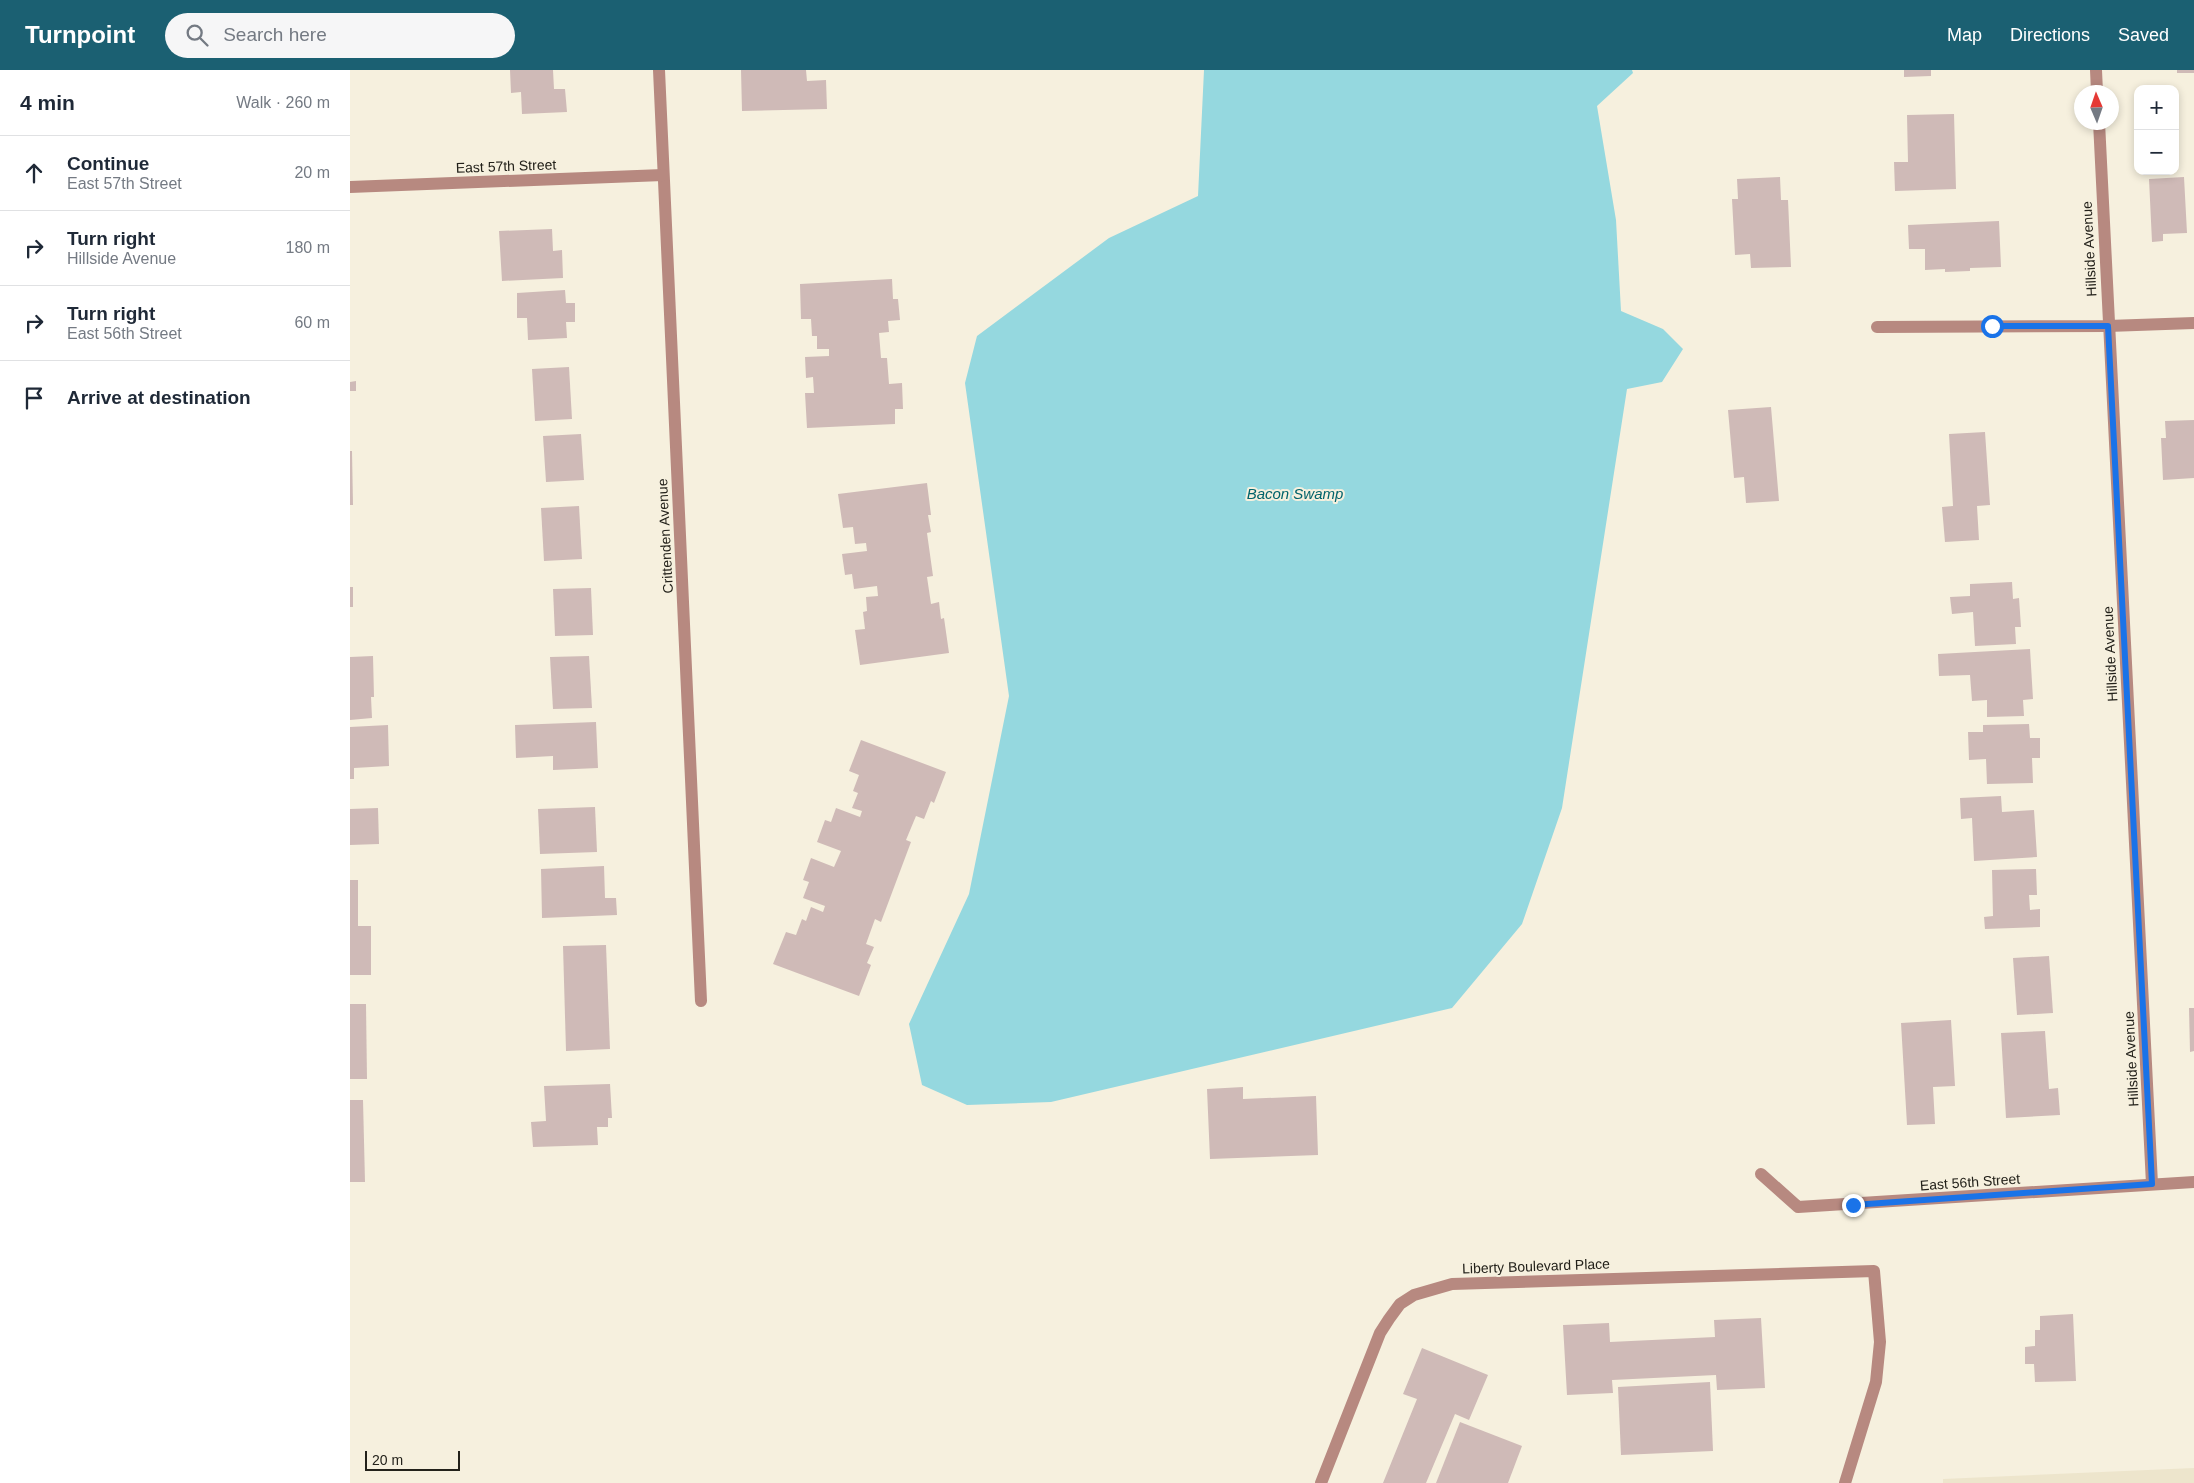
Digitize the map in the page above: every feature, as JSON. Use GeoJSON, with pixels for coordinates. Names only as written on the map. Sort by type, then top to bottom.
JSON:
{"type":"FeatureCollection","features":[{"type":"Feature","properties":{"kind":"street","name":"Crittenden Avenue"},"geometry":{"type":"LineString","coordinates":[[659,70],[701,1001]]}},
{"type":"Feature","properties":{"kind":"street"},"geometry":{"type":"LineString","coordinates":[[2096,70],[2097,85]]}},
{"type":"Feature","properties":{"kind":"street","name":"Hillside Avenue"},"geometry":{"type":"LineString","coordinates":[[2099,130],[2152,1184]]}},
{"type":"Feature","properties":{"kind":"street","name":"East 57th Street"},"geometry":{"type":"LineString","coordinates":[[350,187],[664,175]]}},
{"type":"Feature","properties":{"kind":"street"},"geometry":{"type":"LineString","coordinates":[[1876,327],[2108,326],[2194,322]]}},
{"type":"Feature","properties":{"kind":"street","name":"East 56th Street"},"geometry":{"type":"LineString","coordinates":[[1761,1174],[1798,1208],[2194,1182]]}},
{"type":"Feature","properties":{"kind":"street","name":"Liberty Boulevard Place"},"geometry":{"type":"LineString","coordinates":[[1321,1483],[1380,1333],[1400,1304],[1414,1295],[1452,1284],[1874,1271],[1880,1342],[1879,1363],[1871,1399],[1856,1442],[1845,1483]]}},
{"type":"Feature","properties":{"kind":"shaded area"},"geometry":{"type":"Polygon","coordinates":[[[2194,1468],[2194,1483],[1943,1483],[1943,1479],[2194,1468]]]}},
{"type":"Feature","properties":{"kind":"water","name":"Bacon Swamp"},"geometry":{"type":"Polygon","coordinates":[[[1204,70],[1632,70],[1633,73],[1597,106],[1616,220],[1621,311],[1663,329],[1683,349],[1662,382],[1627,389],[1562,808],[1522,924],[1452,1008],[1051,1102],[967,1105],[922,1085],[909,1024],[969,894],[1009,696],[965,383],[977,336],[1109,238],[1198,196],[1204,70]]]}},
{"type":"Feature","properties":{"kind":"building"},"geometry":{"type":"Polygon","coordinates":[[[510,70],[553,70],[554,89],[565,89],[567,112],[522,114],[521,92],[511,93],[510,70]]]}},
{"type":"Feature","properties":{"kind":"building"},"geometry":{"type":"Polygon","coordinates":[[[741,70],[806,70],[807,81],[826,80],[827,109],[742,111],[741,70]]]}},
{"type":"Feature","properties":{"kind":"building"},"geometry":{"type":"Polygon","coordinates":[[[1904,70],[1931,70],[1931,76],[1904,77],[1904,70]]]}},
{"type":"Feature","properties":{"kind":"building"},"geometry":{"type":"Polygon","coordinates":[[[2177,70],[2194,70],[2194,73],[2177,73],[2177,70]]]}},
{"type":"Feature","properties":{"kind":"building"},"geometry":{"type":"Polygon","coordinates":[[[1954,114],[1956,189],[1895,191],[1894,162],[1908,162],[1907,115],[1954,114]]]}},
{"type":"Feature","properties":{"kind":"building"},"geometry":{"type":"Polygon","coordinates":[[[1780,177],[1781,200],[1788,200],[1791,267],[1751,268],[1750,254],[1735,255],[1732,199],[1738,199],[1737,179],[1780,177]]]}},
{"type":"Feature","properties":{"kind":"building"},"geometry":{"type":"Polygon","coordinates":[[[2184,177],[2187,233],[2163,234],[2163,241],[2152,242],[2149,179],[2184,177]]]}},
{"type":"Feature","properties":{"kind":"building"},"geometry":{"type":"Polygon","coordinates":[[[1999,221],[2001,267],[1970,268],[1970,271],[1945,272],[1945,269],[1925,270],[1925,249],[1909,249],[1908,225],[1999,221]]]}},
{"type":"Feature","properties":{"kind":"building"},"geometry":{"type":"Polygon","coordinates":[[[552,229],[553,251],[562,250],[563,278],[502,281],[499,231],[552,229]]]}},
{"type":"Feature","properties":{"kind":"building"},"geometry":{"type":"Polygon","coordinates":[[[892,279],[893,299],[898,299],[900,320],[888,321],[889,332],[879,333],[881,358],[887,358],[889,384],[902,383],[903,409],[895,409],[895,424],[807,428],[805,393],[814,393],[813,377],[806,378],[805,357],[829,356],[829,349],[817,349],[817,336],[812,336],[811,319],[801,319],[800,284],[892,279]]]}},
{"type":"Feature","properties":{"kind":"building"},"geometry":{"type":"Polygon","coordinates":[[[565,290],[566,303],[575,303],[575,322],[566,322],[567,338],[528,340],[527,318],[517,318],[517,293],[565,290]]]}},
{"type":"Feature","properties":{"kind":"building"},"geometry":{"type":"Polygon","coordinates":[[[569,367],[572,419],[535,421],[532,369],[569,367]]]}},
{"type":"Feature","properties":{"kind":"building"},"geometry":{"type":"Polygon","coordinates":[[[356,381],[356,391],[350,391],[350,382],[356,381]]]}},
{"type":"Feature","properties":{"kind":"building"},"geometry":{"type":"Polygon","coordinates":[[[1771,407],[1779,501],[1746,503],[1744,477],[1734,478],[1728,410],[1771,407]]]}},
{"type":"Feature","properties":{"kind":"building"},"geometry":{"type":"Polygon","coordinates":[[[2194,420],[2194,478],[2163,480],[2161,438],[2166,438],[2165,421],[2194,420]]]}},
{"type":"Feature","properties":{"kind":"building"},"geometry":{"type":"Polygon","coordinates":[[[1985,432],[1990,505],[1977,506],[1979,540],[1945,542],[1942,507],[1953,506],[1949,434],[1985,432]]]}},
{"type":"Feature","properties":{"kind":"building"},"geometry":{"type":"Polygon","coordinates":[[[581,434],[584,480],[546,482],[543,436],[581,434]]]}},
{"type":"Feature","properties":{"kind":"building"},"geometry":{"type":"Polygon","coordinates":[[[350,451],[352,451],[353,505],[350,505],[350,451]]]}},
{"type":"Feature","properties":{"kind":"building"},"geometry":{"type":"Polygon","coordinates":[[[927,483],[931,515],[928,515],[931,532],[927,533],[933,576],[927,577],[931,604],[939,602],[941,619],[944,618],[949,653],[860,665],[855,630],[865,629],[863,612],[867,611],[866,597],[878,596],[877,586],[854,589],[852,574],[845,575],[842,554],[867,551],[866,543],[855,544],[853,527],[843,528],[838,494],[927,483]]]}},
{"type":"Feature","properties":{"kind":"building"},"geometry":{"type":"Polygon","coordinates":[[[579,506],[582,559],[544,561],[541,508],[579,506]]]}},
{"type":"Feature","properties":{"kind":"building"},"geometry":{"type":"Polygon","coordinates":[[[2012,582],[2013,599],[2019,598],[2021,627],[2015,627],[2016,644],[1975,646],[1973,612],[1952,614],[1950,597],[1970,596],[1970,584],[2012,582]]]}},
{"type":"Feature","properties":{"kind":"building"},"geometry":{"type":"Polygon","coordinates":[[[350,587],[353,587],[353,607],[350,607],[350,587]]]}},
{"type":"Feature","properties":{"kind":"building"},"geometry":{"type":"Polygon","coordinates":[[[591,588],[593,635],[555,636],[553,589],[591,588]]]}},
{"type":"Feature","properties":{"kind":"building"},"geometry":{"type":"Polygon","coordinates":[[[2030,649],[2033,699],[2023,700],[2024,716],[1987,717],[1987,700],[1972,701],[1970,675],[1939,676],[1938,654],[2030,649]]]}},
{"type":"Feature","properties":{"kind":"building"},"geometry":{"type":"Polygon","coordinates":[[[373,656],[374,697],[371,697],[372,718],[350,720],[350,657],[373,656]]]}},
{"type":"Feature","properties":{"kind":"building"},"geometry":{"type":"Polygon","coordinates":[[[589,656],[592,708],[553,709],[550,657],[589,656]]]}},
{"type":"Feature","properties":{"kind":"building"},"geometry":{"type":"Polygon","coordinates":[[[596,722],[598,768],[553,770],[553,756],[516,758],[515,725],[596,722]]]}},
{"type":"Feature","properties":{"kind":"building"},"geometry":{"type":"Polygon","coordinates":[[[2029,724],[2030,738],[2040,738],[2040,758],[2032,758],[2033,783],[1987,784],[1986,759],[1969,760],[1968,732],[1983,732],[1983,725],[2029,724]]]}},
{"type":"Feature","properties":{"kind":"building"},"geometry":{"type":"Polygon","coordinates":[[[388,725],[389,766],[354,768],[354,779],[350,779],[350,727],[388,725]]]}},
{"type":"Feature","properties":{"kind":"building"},"geometry":{"type":"Polygon","coordinates":[[[861,740],[946,772],[934,803],[931,801],[924,819],[916,816],[906,840],[911,842],[881,922],[875,919],[866,944],[874,947],[867,963],[871,965],[859,996],[773,964],[786,932],[796,935],[802,919],[806,921],[811,907],[823,912],[825,906],[803,898],[809,882],[803,880],[811,858],[834,867],[841,851],[817,842],[825,820],[831,822],[836,808],[860,817],[862,811],[852,808],[858,793],[853,791],[859,775],[849,771],[861,740]]]}},
{"type":"Feature","properties":{"kind":"building"},"geometry":{"type":"Polygon","coordinates":[[[2001,796],[2002,812],[2034,810],[2037,857],[1974,861],[1972,818],[1961,819],[1960,798],[2001,796]]]}},
{"type":"Feature","properties":{"kind":"building"},"geometry":{"type":"Polygon","coordinates":[[[595,807],[597,852],[540,854],[538,809],[595,807]]]}},
{"type":"Feature","properties":{"kind":"building"},"geometry":{"type":"Polygon","coordinates":[[[378,808],[379,844],[350,845],[350,809],[378,808]]]}},
{"type":"Feature","properties":{"kind":"building"},"geometry":{"type":"Polygon","coordinates":[[[604,866],[605,898],[616,898],[617,915],[542,918],[541,869],[604,866]]]}},
{"type":"Feature","properties":{"kind":"building"},"geometry":{"type":"Polygon","coordinates":[[[2036,869],[2037,895],[2029,895],[2030,910],[2040,909],[2040,927],[1985,929],[1984,917],[1993,916],[1992,870],[2036,869]]]}},
{"type":"Feature","properties":{"kind":"building"},"geometry":{"type":"Polygon","coordinates":[[[350,880],[358,880],[358,926],[371,926],[371,975],[350,975],[350,880]]]}},
{"type":"Feature","properties":{"kind":"building"},"geometry":{"type":"Polygon","coordinates":[[[606,945],[610,1049],[566,1051],[563,946],[606,945]]]}},
{"type":"Feature","properties":{"kind":"building"},"geometry":{"type":"Polygon","coordinates":[[[2049,956],[2053,1013],[2017,1015],[2013,958],[2049,956]]]}},
{"type":"Feature","properties":{"kind":"building"},"geometry":{"type":"Polygon","coordinates":[[[350,1004],[366,1004],[367,1079],[350,1079],[350,1004]]]}},
{"type":"Feature","properties":{"kind":"building"},"geometry":{"type":"Polygon","coordinates":[[[2189,1008],[2194,1008],[2194,1051],[2190,1052],[2189,1008]]]}},
{"type":"Feature","properties":{"kind":"building"},"geometry":{"type":"Polygon","coordinates":[[[1951,1020],[1955,1086],[1933,1087],[1935,1124],[1907,1125],[1901,1023],[1951,1020]]]}},
{"type":"Feature","properties":{"kind":"building"},"geometry":{"type":"Polygon","coordinates":[[[2045,1031],[2049,1089],[2058,1088],[2060,1115],[2006,1118],[2001,1033],[2045,1031]]]}},
{"type":"Feature","properties":{"kind":"building"},"geometry":{"type":"Polygon","coordinates":[[[610,1084],[612,1118],[608,1118],[608,1127],[597,1127],[598,1145],[533,1147],[531,1122],[546,1121],[544,1086],[610,1084]]]}},
{"type":"Feature","properties":{"kind":"building"},"geometry":{"type":"Polygon","coordinates":[[[1243,1087],[1243,1099],[1316,1096],[1318,1155],[1210,1159],[1207,1089],[1243,1087]]]}},
{"type":"Feature","properties":{"kind":"building"},"geometry":{"type":"Polygon","coordinates":[[[350,1100],[363,1100],[365,1182],[350,1182],[350,1100]]]}},
{"type":"Feature","properties":{"kind":"building"},"geometry":{"type":"Polygon","coordinates":[[[2073,1314],[2076,1381],[2035,1382],[2034,1364],[2025,1364],[2025,1347],[2035,1346],[2035,1330],[2040,1330],[2040,1316],[2073,1314]]]}},
{"type":"Feature","properties":{"kind":"building"},"geometry":{"type":"Polygon","coordinates":[[[1761,1318],[1765,1388],[1717,1390],[1716,1375],[1612,1380],[1613,1393],[1567,1395],[1563,1325],[1609,1323],[1610,1342],[1715,1337],[1714,1320],[1761,1318]]]}},
{"type":"Feature","properties":{"kind":"building"},"geometry":{"type":"Polygon","coordinates":[[[1422,1348],[1488,1375],[1469,1420],[1455,1414],[1426,1483],[1383,1483],[1417,1399],[1403,1394],[1422,1348]]]}},
{"type":"Feature","properties":{"kind":"building"},"geometry":{"type":"Polygon","coordinates":[[[1710,1382],[1713,1451],[1621,1455],[1618,1387],[1710,1382]]]}},
{"type":"Feature","properties":{"kind":"building"},"geometry":{"type":"Polygon","coordinates":[[[1460,1422],[1522,1446],[1508,1483],[1436,1483],[1460,1422]]]}},
{"type":"Feature","properties":{"kind":"route"},"geometry":{"type":"LineString","coordinates":[[1853,1205],[2152,1184],[2108,326],[1992,326]]}}]}
